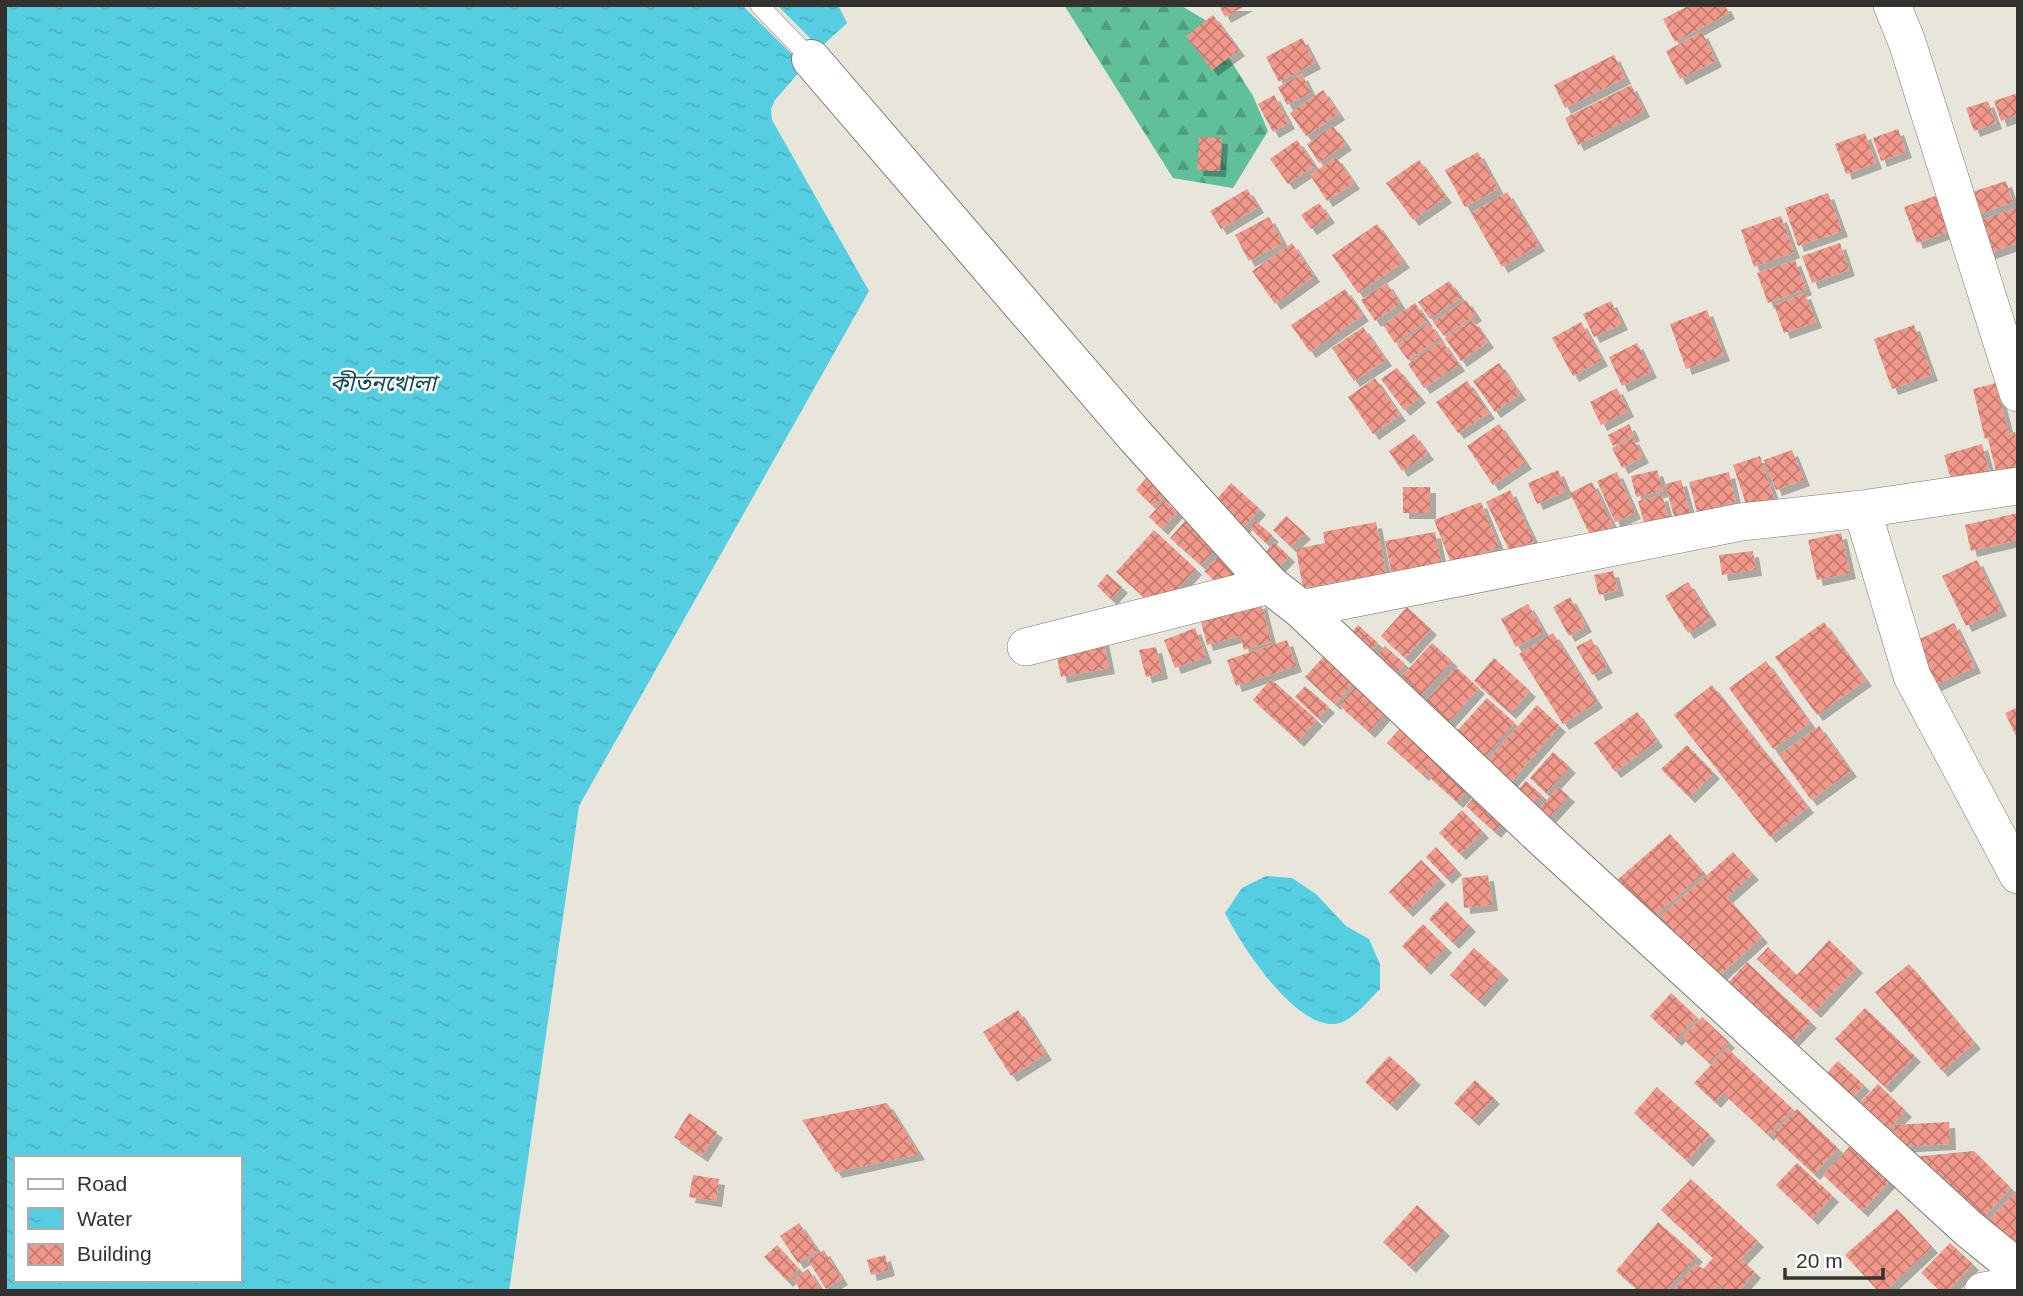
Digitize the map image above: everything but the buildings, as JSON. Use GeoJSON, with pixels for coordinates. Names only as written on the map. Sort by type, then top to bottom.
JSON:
{"type":"FeatureCollection","features":[{"type":"Feature","properties":{"kind":"main road"},"geometry":{"type":"LineString","coordinates":[[811,59],[1136,437],[1270,585],[1301,609],[1552,845],[1959,1219],[2018,1269]]}},
{"type":"Feature","properties":{"kind":"street"},"geometry":{"type":"LineString","coordinates":[[1892,5],[1911,55],[2018,393]]}},
{"type":"Feature","properties":{"kind":"street"},"geometry":{"type":"LineString","coordinates":[[1301,609],[1741,522],[1862,509],[2018,486]]}},
{"type":"Feature","properties":{"kind":"street"},"geometry":{"type":"LineString","coordinates":[[1862,509],[1912,676],[2018,876]]}},
{"type":"Feature","properties":{"kind":"street"},"geometry":{"type":"LineString","coordinates":[[1026,647],[1270,585]]}},
{"type":"Feature","properties":{"kind":"street"},"geometry":{"type":"LineString","coordinates":[[1983,1291],[2018,1285]]}},
{"type":"Feature","properties":{"kind":"lane"},"geometry":{"type":"LineString","coordinates":[[759,5],[811,59]]}},
{"type":"Feature","properties":{"kind":"green space"},"geometry":{"type":"Polygon","coordinates":[[[1064,5],[1180,5],[1205,20],[1253,96],[1268,131],[1233,188],[1173,178],[1064,5]]]}},
{"type":"Feature","properties":{"kind":"water","name":"কীর্তনখোলা"},"geometry":{"type":"Polygon","coordinates":[[[5,5],[838,5],[847,23],[820,48],[775,100],[771,109],[772,120],[869,291],[579,806],[509,1291],[5,1291],[5,5]]]}},
{"type":"Feature","properties":{"kind":"water"},"geometry":{"type":"Polygon","coordinates":[[[1266,876],[1292,878],[1316,894],[1346,926],[1369,939],[1380,964],[1380,989],[1347,1020],[1334,1024],[1318,1021],[1286,998],[1270,982],[1243,945],[1225,913],[1242,888],[1266,876]]]}},
{"type":"Feature","properties":{"kind":"pier"},"geometry":{"type":"Polygon","coordinates":[[[742,5],[777,5],[820,48],[804,66],[742,5]]]}}]}
